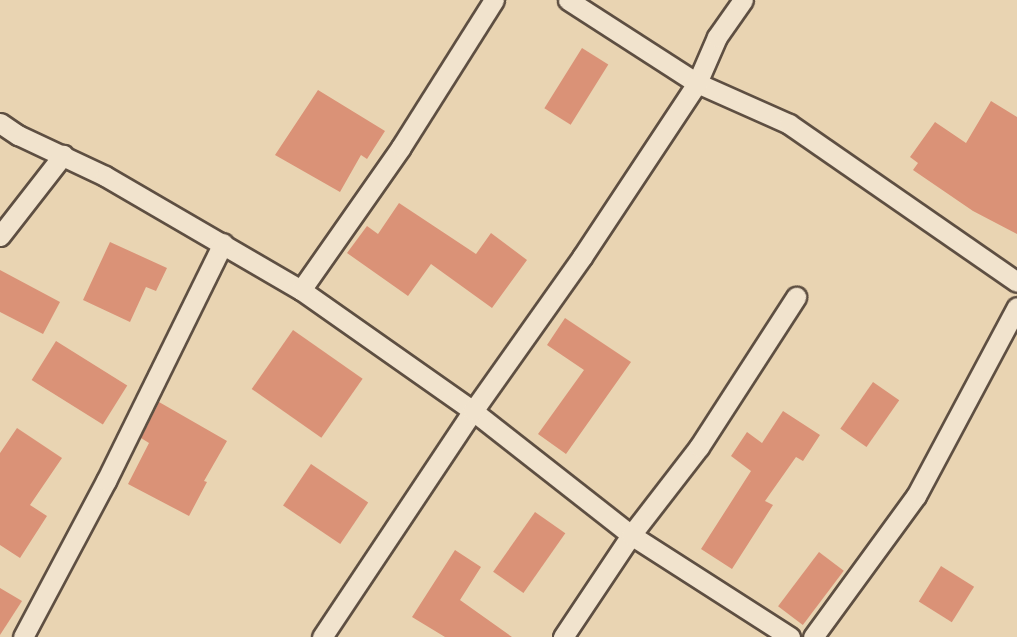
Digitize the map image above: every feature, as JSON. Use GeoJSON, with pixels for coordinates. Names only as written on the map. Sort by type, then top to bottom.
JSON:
{"type":"FeatureCollection","features":[{"type":"Feature","properties":{"kind":"street"},"geometry":{"type":"LineString","coordinates":[[301,290],[401,147],[494,0]]}},
{"type":"Feature","properties":{"kind":"street"},"geometry":{"type":"LineString","coordinates":[[568,0],[697,83],[789,124],[1017,282]]}},
{"type":"Feature","properties":{"kind":"street"},"geometry":{"type":"LineString","coordinates":[[322,637],[473,411],[582,257],[697,83],[717,37],[743,0]]}},
{"type":"Feature","properties":{"kind":"street"},"geometry":{"type":"LineString","coordinates":[[0,123],[223,243],[301,290],[473,411],[631,535],[790,637]]}},
{"type":"Feature","properties":{"kind":"street"},"geometry":{"type":"LineString","coordinates":[[0,236],[63,155]]}},
{"type":"Feature","properties":{"kind":"street"},"geometry":{"type":"LineString","coordinates":[[23,637],[106,481],[223,243]]}},
{"type":"Feature","properties":{"kind":"street"},"geometry":{"type":"LineString","coordinates":[[564,637],[631,535],[699,447],[796,297]]}},
{"type":"Feature","properties":{"kind":"street"},"geometry":{"type":"LineString","coordinates":[[813,637],[916,496],[1017,307]]}},
{"type":"Feature","properties":{"kind":"building"},"geometry":{"type":"Polygon","coordinates":[[[582,48],[608,64],[571,125],[544,108],[582,48]]]}},
{"type":"Feature","properties":{"kind":"building"},"geometry":{"type":"Polygon","coordinates":[[[318,90],[385,131],[367,159],[361,155],[340,192],[275,155],[318,90]]]}},
{"type":"Feature","properties":{"kind":"building"},"geometry":{"type":"Polygon","coordinates":[[[991,101],[1017,117],[1017,234],[973,211],[913,170],[918,163],[910,157],[935,122],[966,143],[991,101]]]}},
{"type":"Feature","properties":{"kind":"building"},"geometry":{"type":"Polygon","coordinates":[[[399,203],[476,254],[491,233],[527,260],[492,308],[431,264],[408,296],[347,253],[367,226],[378,234],[399,203]]]}},
{"type":"Feature","properties":{"kind":"building"},"geometry":{"type":"Polygon","coordinates":[[[110,242],[167,268],[156,291],[146,287],[130,322],[83,300],[110,242]]]}},
{"type":"Feature","properties":{"kind":"building"},"geometry":{"type":"Polygon","coordinates":[[[0,270],[60,302],[43,334],[0,312],[0,270]]]}},
{"type":"Feature","properties":{"kind":"building"},"geometry":{"type":"Polygon","coordinates":[[[565,318],[631,362],[566,454],[538,434],[584,370],[547,345],[565,318]]]}},
{"type":"Feature","properties":{"kind":"building"},"geometry":{"type":"Polygon","coordinates":[[[293,330],[363,379],[321,438],[252,389],[293,330]]]}},
{"type":"Feature","properties":{"kind":"building"},"geometry":{"type":"Polygon","coordinates":[[[56,341],[127,386],[103,425],[32,380],[56,341]]]}},
{"type":"Feature","properties":{"kind":"building"},"geometry":{"type":"Polygon","coordinates":[[[873,382],[899,400],[867,447],[840,429],[873,382]]]}},
{"type":"Feature","properties":{"kind":"building"},"geometry":{"type":"Polygon","coordinates":[[[159,402],[227,441],[204,481],[207,482],[189,516],[128,484],[149,443],[141,438],[159,402]]]}},
{"type":"Feature","properties":{"kind":"building"},"geometry":{"type":"Polygon","coordinates":[[[783,411],[820,435],[803,461],[796,457],[765,501],[773,505],[732,569],[701,549],[751,471],[731,456],[747,432],[762,443],[783,411]]]}},
{"type":"Feature","properties":{"kind":"building"},"geometry":{"type":"Polygon","coordinates":[[[17,428],[62,458],[30,505],[47,516],[20,558],[0,545],[0,453],[17,428]]]}},
{"type":"Feature","properties":{"kind":"building"},"geometry":{"type":"Polygon","coordinates":[[[311,464],[368,503],[340,544],[283,505],[311,464]]]}},
{"type":"Feature","properties":{"kind":"building"},"geometry":{"type":"Polygon","coordinates":[[[535,512],[565,533],[523,593],[493,572],[535,512]]]}},
{"type":"Feature","properties":{"kind":"building"},"geometry":{"type":"Polygon","coordinates":[[[455,550],[481,567],[460,600],[512,637],[445,637],[412,617],[455,550]]]}},
{"type":"Feature","properties":{"kind":"building"},"geometry":{"type":"Polygon","coordinates":[[[819,552],[844,571],[803,625],[778,606],[819,552]]]}},
{"type":"Feature","properties":{"kind":"building"},"geometry":{"type":"Polygon","coordinates":[[[941,566],[974,587],[952,622],[919,602],[941,566]]]}},
{"type":"Feature","properties":{"kind":"building"},"geometry":{"type":"Polygon","coordinates":[[[0,588],[22,601],[0,635],[0,588]]]}}]}
